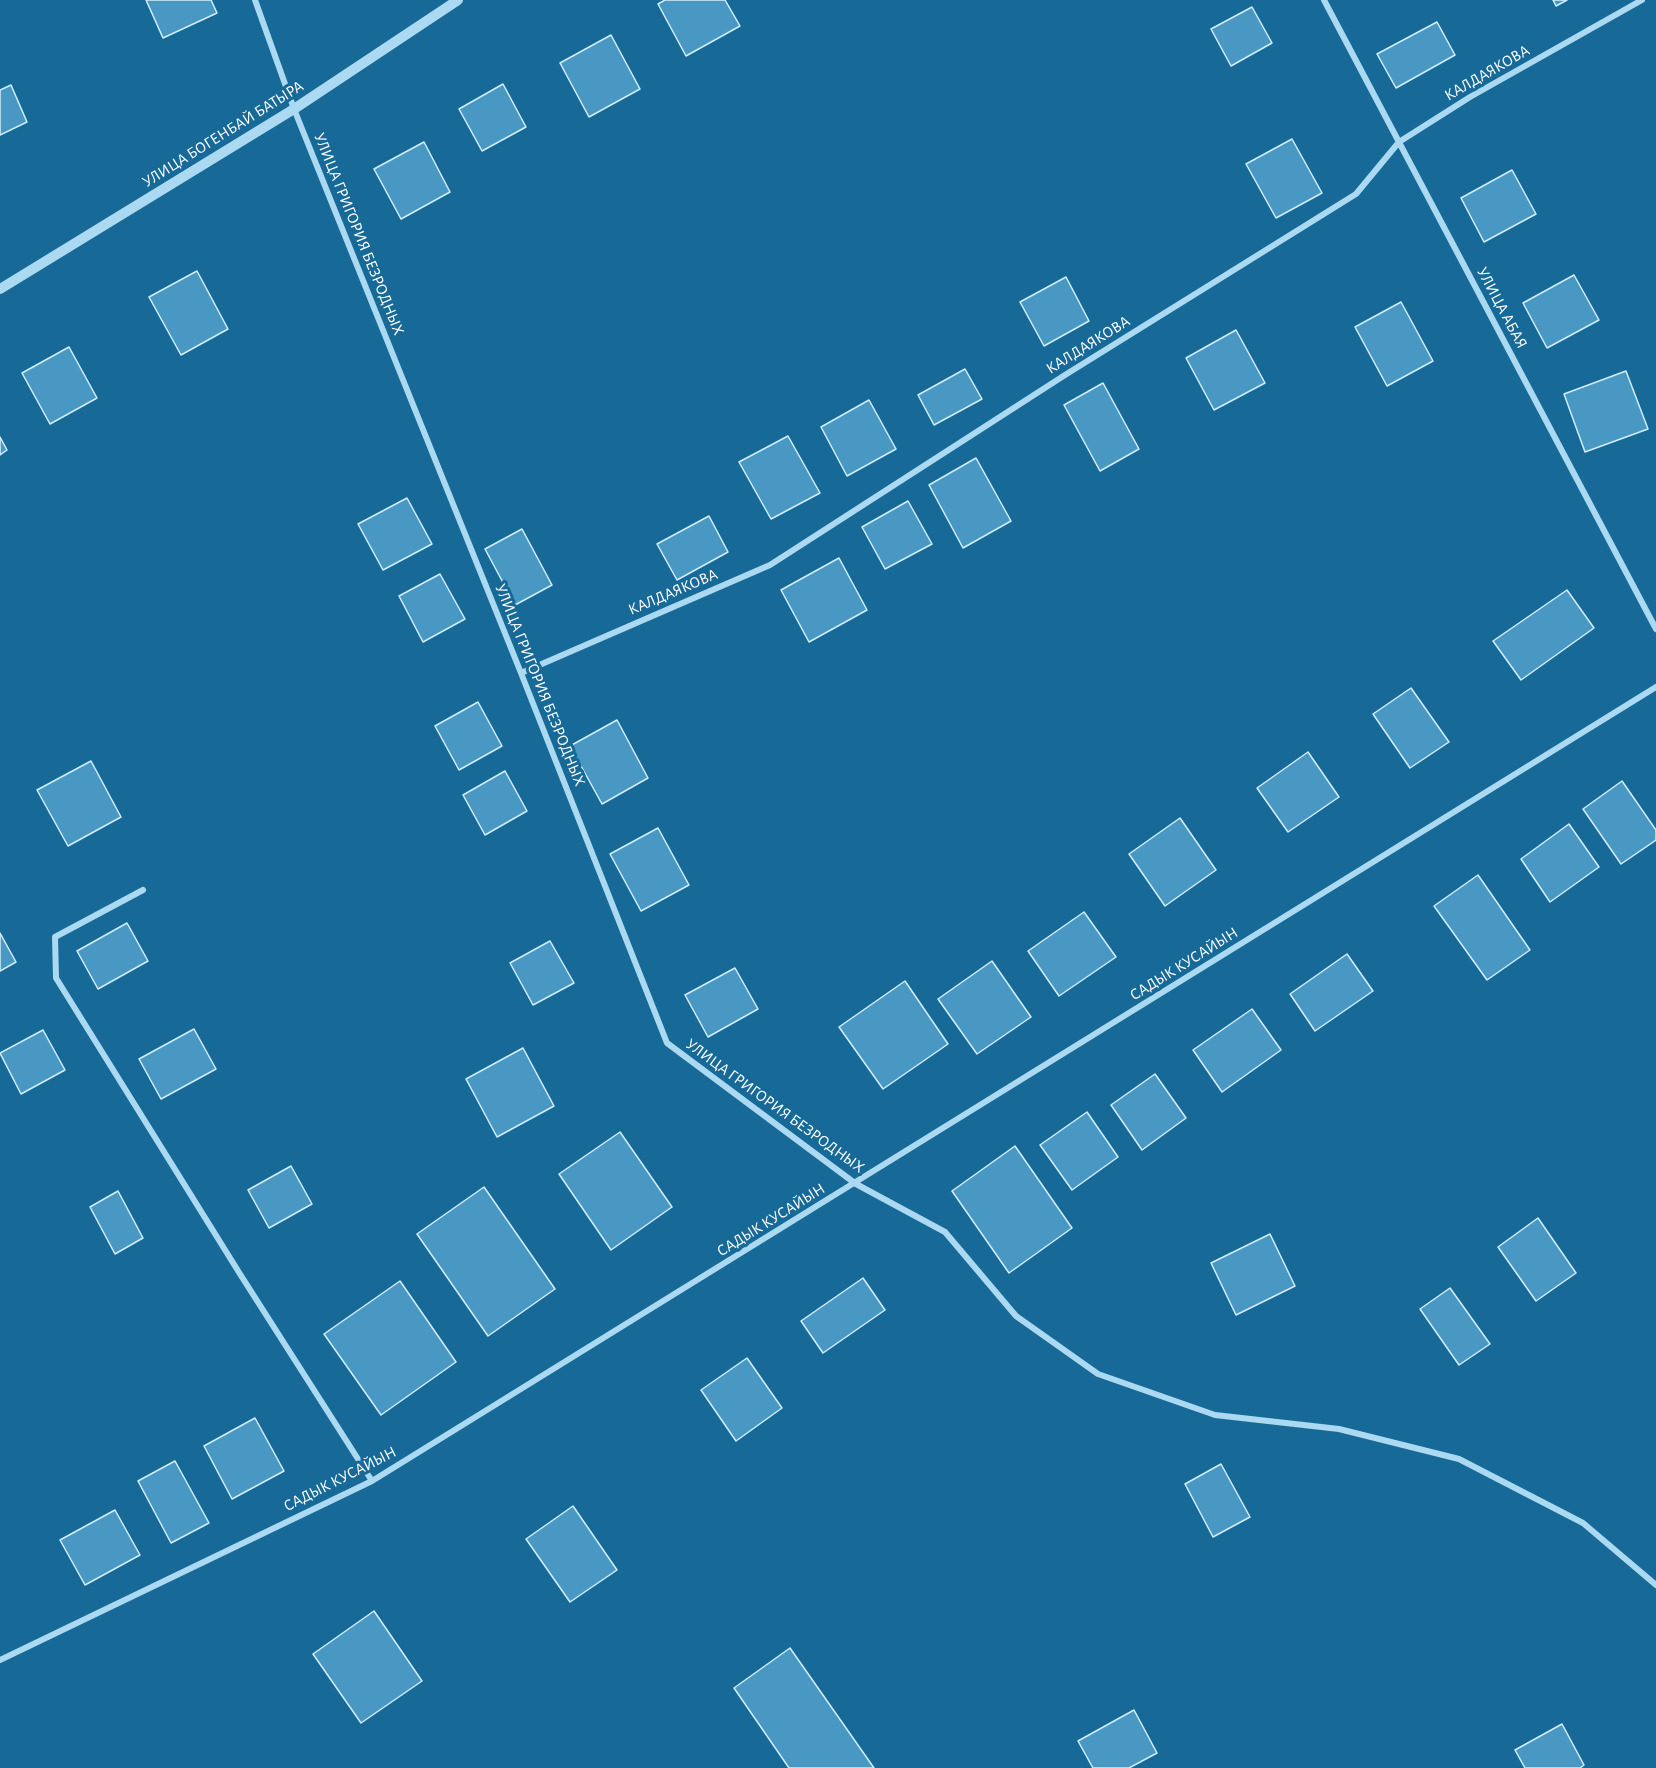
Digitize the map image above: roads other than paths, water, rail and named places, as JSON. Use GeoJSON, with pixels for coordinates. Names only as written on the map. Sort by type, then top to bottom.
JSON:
{"type":"FeatureCollection","features":[{"type":"Feature","properties":{"kind":"street","name":"УЛИЦА ГРИГОРИЯ БЕЗРОДНЫХ"},"geometry":{"type":"LineString","coordinates":[[255,0],[294,109],[668,1043],[856,1184],[945,1232],[1016,1316],[1098,1374],[1215,1415],[1339,1429],[1460,1459],[1583,1523],[1656,1585]]}},
{"type":"Feature","properties":{"kind":"street","name":"УЛИЦА БОГЕНБАЙ БАТЫРА"},"geometry":{"type":"LineString","coordinates":[[0,289],[294,109],[458,0]]}},
{"type":"Feature","properties":{"kind":"street","name":"УЛИЦА АБАЯ"},"geometry":{"type":"LineString","coordinates":[[1324,0],[1656,629]]}},
{"type":"Feature","properties":{"kind":"street","name":"КАЛДАЯКОВА"},"geometry":{"type":"LineString","coordinates":[[521,673],[770,565],[1065,375],[1356,194],[1399,142],[1470,97],[1642,0]]}},
{"type":"Feature","properties":{"kind":"street","name":"САДЫК КУСАЙЫН"},"geometry":{"type":"LineString","coordinates":[[0,1660],[372,1481],[856,1184],[1656,687]]}},
{"type":"Feature","properties":{"kind":"street"},"geometry":{"type":"LineString","coordinates":[[143,890],[55,937],[56,978],[372,1481]]}}]}
